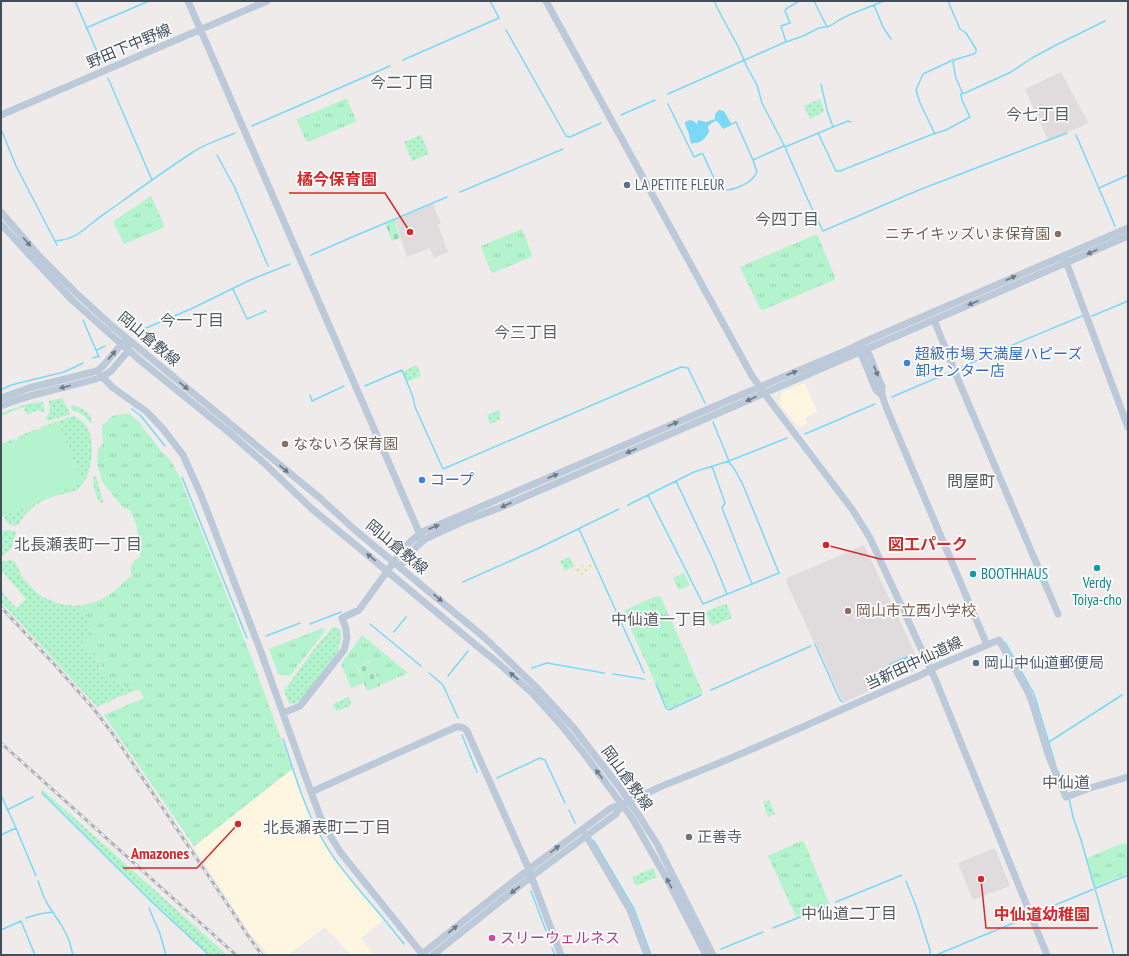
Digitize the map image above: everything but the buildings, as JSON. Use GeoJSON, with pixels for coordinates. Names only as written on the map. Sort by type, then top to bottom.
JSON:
{"type":"FeatureCollection","features":[{"type":"Feature","properties":{"kind":"street"},"geometry":{"type":"LineString","coordinates":[[188,1],[421,538]]}},
{"type":"Feature","properties":{"kind":"street","name":"野田下中野線"},"geometry":{"type":"LineString","coordinates":[[1,115],[267,1]]}},
{"type":"Feature","properties":{"kind":"street"},"geometry":{"type":"LineString","coordinates":[[546,1],[752,376],[849,506],[870,538],[936,681],[1047,955]]}},
{"type":"Feature","properties":{"kind":"street","name":"岡山倉敷線"},"geometry":{"type":"LineString","coordinates":[[1,212],[41,258],[74,292],[112,326],[124,341]]}},
{"type":"Feature","properties":{"kind":"street","name":"岡山倉敷線"},"geometry":{"type":"LineString","coordinates":[[1,224],[72,300],[397,564],[485,638],[531,682],[573,727],[625,802],[657,844],[713,955]]}},
{"type":"Feature","properties":{"kind":"street"},"geometry":{"type":"LineString","coordinates":[[283,713],[300,706],[344,650],[347,638],[346,629],[342,618],[359,610],[387,571],[397,564],[421,538],[499,508],[1128,228]]}},
{"type":"Feature","properties":{"kind":"street"},"geometry":{"type":"LineString","coordinates":[[862,347],[934,320],[1128,236]]}},
{"type":"Feature","properties":{"kind":"street"},"geometry":{"type":"LineString","coordinates":[[1063,256],[1128,427]]}},
{"type":"Feature","properties":{"kind":"street"},"geometry":{"type":"LineString","coordinates":[[934,320],[1058,614]]}},
{"type":"Feature","properties":{"kind":"street"},"geometry":{"type":"LineString","coordinates":[[1,398],[29,388],[97,371],[124,341],[129,350],[111,371],[102,377],[16,400],[1,406]]}},
{"type":"Feature","properties":{"kind":"street"},"geometry":{"type":"LineString","coordinates":[[862,347],[862,356],[876,390],[882,396],[987,645]]}},
{"type":"Feature","properties":{"kind":"street","name":"岡山倉敷線"},"geometry":{"type":"LineString","coordinates":[[129,350],[231,434],[311,508],[531,692],[561,725],[625,802],[706,955]]}},
{"type":"Feature","properties":{"kind":"street"},"geometry":{"type":"LineString","coordinates":[[97,371],[112,387],[147,412],[183,456],[203,501],[261,652],[321,819],[341,853],[423,954]]}},
{"type":"Feature","properties":{"kind":"street","name":"当新田中仙道線"},"geometry":{"type":"LineString","coordinates":[[423,954],[529,869],[611,808],[720,764],[921,676],[937,666],[999,640],[1027,690],[1049,757],[1066,797],[1128,777]]}},
{"type":"Feature","properties":{"kind":"street"},"geometry":{"type":"LineString","coordinates":[[311,792],[456,727],[463,727],[467,731],[529,869],[561,955]]}},
{"type":"Feature","properties":{"kind":"street"},"geometry":{"type":"LineString","coordinates":[[433,955],[532,876],[616,814],[625,802]]}},
{"type":"Feature","properties":{"kind":"street"},"geometry":{"type":"LineString","coordinates":[[586,835],[630,910],[647,955]]}},
{"type":"Feature","properties":{"kind":"shaded area"},"geometry":{"type":"Polygon","coordinates":[[[1061,72],[1088,122],[1087,124],[1048,140],[1025,89],[1061,72]]]}},
{"type":"Feature","properties":{"kind":"shaded area"},"geometry":{"type":"Polygon","coordinates":[[[433,204],[441,223],[438,225],[448,252],[434,258],[430,248],[407,257],[395,220],[433,204]]]}},
{"type":"Feature","properties":{"kind":"shaded area"},"geometry":{"type":"Polygon","coordinates":[[[805,383],[817,412],[805,418],[807,424],[801,427],[796,424],[779,403],[782,392],[805,383]]]}},
{"type":"Feature","properties":{"kind":"shaded area","name":"岡山市立西小学校"},"geometry":{"type":"Polygon","coordinates":[[[864,545],[916,655],[917,666],[915,670],[845,702],[841,698],[816,643],[814,643],[786,581],[787,578],[864,545]]]}},
{"type":"Feature","properties":{"kind":"shaded area"},"geometry":{"type":"Polygon","coordinates":[[[293,769],[312,821],[323,842],[345,874],[383,920],[361,938],[374,955],[351,955],[325,927],[288,955],[269,955],[248,931],[194,847],[293,769]]]}},
{"type":"Feature","properties":{"kind":"shaded area"},"geometry":{"type":"Polygon","coordinates":[[[995,848],[1010,886],[975,899],[972,898],[958,863],[995,848]]]}},
{"type":"Feature","properties":{"kind":"green space"},"geometry":{"type":"Polygon","coordinates":[[[347,99],[356,120],[355,122],[308,142],[306,141],[297,121],[298,119],[347,99]]]}},
{"type":"Feature","properties":{"kind":"green space"},"geometry":{"type":"Polygon","coordinates":[[[820,99],[824,110],[823,112],[810,119],[804,106],[820,99]]]}},
{"type":"Feature","properties":{"kind":"green space"},"geometry":{"type":"Polygon","coordinates":[[[421,135],[429,153],[412,161],[404,142],[421,135]]]}},
{"type":"Feature","properties":{"kind":"green space"},"geometry":{"type":"Polygon","coordinates":[[[151,196],[164,225],[163,228],[124,244],[114,221],[151,196]]]}},
{"type":"Feature","properties":{"kind":"green space"},"geometry":{"type":"Polygon","coordinates":[[[394,220],[400,238],[392,241],[385,223],[394,220]]]}},
{"type":"Feature","properties":{"kind":"green space"},"geometry":{"type":"Polygon","coordinates":[[[522,229],[532,255],[531,257],[493,273],[491,272],[481,246],[522,229]]]}},
{"type":"Feature","properties":{"kind":"green space"},"geometry":{"type":"Polygon","coordinates":[[[817,234],[835,277],[834,280],[763,310],[760,309],[740,267],[817,234]]]}},
{"type":"Feature","properties":{"kind":"green space"},"geometry":{"type":"Polygon","coordinates":[[[417,365],[421,376],[407,382],[403,371],[417,365]]]}},
{"type":"Feature","properties":{"kind":"green space"},"geometry":{"type":"Polygon","coordinates":[[[62,398],[70,413],[69,415],[47,421],[46,417],[50,410],[49,401],[62,398]]]}},
{"type":"Feature","properties":{"kind":"green space"},"geometry":{"type":"Polygon","coordinates":[[[43,402],[45,411],[42,413],[40,410],[27,414],[23,407],[1,416],[1,413],[30,403],[43,402]]]}},
{"type":"Feature","properties":{"kind":"green space"},"geometry":{"type":"Polygon","coordinates":[[[73,405],[83,409],[92,419],[92,423],[90,423],[82,414],[71,409],[71,406],[73,405]]]}},
{"type":"Feature","properties":{"kind":"green space"},"geometry":{"type":"Polygon","coordinates":[[[498,410],[501,414],[499,415],[501,419],[490,424],[487,415],[498,410]]]}},
{"type":"Feature","properties":{"kind":"green space"},"geometry":{"type":"Polygon","coordinates":[[[128,413],[138,421],[161,451],[171,461],[180,478],[252,659],[292,769],[194,846],[104,715],[144,698],[139,689],[114,682],[110,679],[102,669],[95,651],[85,653],[82,639],[92,637],[90,627],[82,613],[74,606],[95,602],[113,592],[132,576],[132,565],[135,560],[140,557],[136,524],[130,510],[122,506],[103,483],[97,462],[98,449],[103,444],[102,429],[104,424],[112,416],[128,413]]]}},
{"type":"Feature","properties":{"kind":"green space"},"geometry":{"type":"Polygon","coordinates":[[[73,416],[86,425],[91,439],[92,458],[84,483],[74,491],[40,502],[26,514],[18,525],[13,526],[9,524],[4,516],[1,517],[83,482],[58,423],[1,447],[1,444],[18,439],[17,437],[36,429],[37,431],[41,427],[73,416]]]}},
{"type":"Feature","properties":{"kind":"green space"},"geometry":{"type":"Polygon","coordinates":[[[58,423],[83,482],[1,517],[1,447],[58,423]]]}},
{"type":"Feature","properties":{"kind":"green space"},"geometry":{"type":"Polygon","coordinates":[[[94,476],[96,476],[103,501],[101,503],[94,490],[94,476]]]}},
{"type":"Feature","properties":{"kind":"green space"},"geometry":{"type":"Polygon","coordinates":[[[6,530],[16,532],[10,549],[1,556],[1,531],[6,530]]]}},
{"type":"Feature","properties":{"kind":"green space"},"geometry":{"type":"Polygon","coordinates":[[[570,557],[574,566],[565,571],[560,561],[570,557]]]}},
{"type":"Feature","properties":{"kind":"green space"},"geometry":{"type":"Polygon","coordinates":[[[10,560],[15,562],[23,578],[41,596],[57,603],[74,606],[85,616],[90,625],[93,637],[85,652],[95,651],[101,669],[116,683],[139,689],[97,707],[1,602],[1,591],[16,608],[26,599],[1,570],[1,562],[10,560]]]}},
{"type":"Feature","properties":{"kind":"green space"},"geometry":{"type":"Polygon","coordinates":[[[684,573],[690,585],[679,590],[673,578],[684,573]]]}},
{"type":"Feature","properties":{"kind":"green space"},"geometry":{"type":"Polygon","coordinates":[[[657,596],[661,597],[703,693],[670,708],[667,708],[624,614],[625,610],[657,596]]]}},
{"type":"Feature","properties":{"kind":"green space"},"geometry":{"type":"Polygon","coordinates":[[[724,604],[727,605],[732,618],[712,626],[705,612],[724,604]]]}},
{"type":"Feature","properties":{"kind":"green space"},"geometry":{"type":"Polygon","coordinates":[[[333,627],[340,630],[341,642],[333,660],[302,700],[289,704],[284,691],[311,653],[333,627]]]}},
{"type":"Feature","properties":{"kind":"green space"},"geometry":{"type":"Polygon","coordinates":[[[323,628],[325,631],[290,676],[278,674],[269,649],[323,628]]]}},
{"type":"Feature","properties":{"kind":"green space"},"geometry":{"type":"Polygon","coordinates":[[[362,635],[408,673],[380,685],[370,661],[357,667],[364,683],[351,688],[341,664],[362,635]]]}},
{"type":"Feature","properties":{"kind":"green space"},"geometry":{"type":"Polygon","coordinates":[[[370,662],[380,686],[367,691],[358,667],[370,662]]]}},
{"type":"Feature","properties":{"kind":"green space"},"geometry":{"type":"Polygon","coordinates":[[[349,697],[351,703],[350,706],[336,711],[333,704],[349,697]]]}},
{"type":"Feature","properties":{"kind":"green space"},"geometry":{"type":"Polygon","coordinates":[[[42,789],[227,955],[211,955],[198,945],[41,791],[42,789]]]}},
{"type":"Feature","properties":{"kind":"green space"},"geometry":{"type":"Polygon","coordinates":[[[769,800],[775,814],[768,817],[763,802],[769,800]]]}},
{"type":"Feature","properties":{"kind":"green space"},"geometry":{"type":"Polygon","coordinates":[[[801,841],[804,842],[829,903],[796,917],[768,856],[801,841]]]}},
{"type":"Feature","properties":{"kind":"green space"},"geometry":{"type":"Polygon","coordinates":[[[1123,843],[1127,844],[1128,848],[1128,873],[1095,887],[1087,858],[1123,843]]]}},
{"type":"Feature","properties":{"kind":"green space"},"geometry":{"type":"Polygon","coordinates":[[[653,868],[657,877],[636,886],[632,877],[653,868]]]}},
{"type":"Feature","properties":{"kind":"sand"},"geometry":{"type":"Polygon","coordinates":[[[592,561],[596,568],[579,576],[576,568],[592,561]]]}},
{"type":"Feature","properties":{"kind":"water"},"geometry":{"type":"Polygon","coordinates":[[[719,110],[724,111],[732,125],[723,129],[717,121],[715,121],[708,126],[709,132],[704,139],[691,144],[685,122],[692,120],[697,124],[698,120],[706,122],[715,119],[715,114],[719,110]]]}},
{"type":"Feature","properties":{"kind":"water"},"geometry":{"type":"Polygon","coordinates":[[[907,656],[912,667],[893,675],[889,664],[907,656]]]}},
{"type":"Feature","properties":{"kind":"waterway"},"geometry":{"type":"LineString","coordinates":[[75,1],[102,63]]}},
{"type":"Feature","properties":{"kind":"waterway"},"geometry":{"type":"LineString","coordinates":[[86,28],[149,1]]}},
{"type":"Feature","properties":{"kind":"waterway"},"geometry":{"type":"LineString","coordinates":[[403,60],[499,18],[490,1]]}},
{"type":"Feature","properties":{"kind":"waterway"},"geometry":{"type":"LineString","coordinates":[[714,1],[757,85],[762,103],[785,147],[823,231],[919,190],[1067,133]]}},
{"type":"Feature","properties":{"kind":"waterway"},"geometry":{"type":"LineString","coordinates":[[786,42],[781,26],[790,23],[785,11],[799,1]]}},
{"type":"Feature","properties":{"kind":"waterway"},"geometry":{"type":"LineString","coordinates":[[814,1],[827,27]]}},
{"type":"Feature","properties":{"kind":"waterway"},"geometry":{"type":"LineString","coordinates":[[668,94],[783,43],[803,36],[819,28],[830,26],[849,15],[884,1]]}},
{"type":"Feature","properties":{"kind":"waterway"},"geometry":{"type":"LineString","coordinates":[[818,133],[836,171],[840,171],[946,130],[970,117],[962,100],[962,92],[956,78],[953,63],[954,60],[974,54],[976,49],[966,33],[960,29],[948,1]]}},
{"type":"Feature","properties":{"kind":"waterway"},"geometry":{"type":"LineString","coordinates":[[874,5],[883,27],[891,39]]}},
{"type":"Feature","properties":{"kind":"waterway"},"geometry":{"type":"LineString","coordinates":[[961,94],[1011,72],[1032,58],[1105,21]]}},
{"type":"Feature","properties":{"kind":"waterway"},"geometry":{"type":"LineString","coordinates":[[506,30],[566,136],[570,137],[601,123]]}},
{"type":"Feature","properties":{"kind":"waterway"},"geometry":{"type":"LineString","coordinates":[[935,134],[920,103],[916,90],[923,74],[953,60]]}},
{"type":"Feature","properties":{"kind":"waterway"},"geometry":{"type":"LineString","coordinates":[[252,126],[390,66]]}},
{"type":"Feature","properties":{"kind":"waterway"},"geometry":{"type":"LineString","coordinates":[[108,78],[152,180]]}},
{"type":"Feature","properties":{"kind":"waterway"},"geometry":{"type":"LineString","coordinates":[[821,84],[827,110],[833,127]]}},
{"type":"Feature","properties":{"kind":"waterway"},"geometry":{"type":"LineString","coordinates":[[621,115],[655,100]]}},
{"type":"Feature","properties":{"kind":"waterway"},"geometry":{"type":"LineString","coordinates":[[668,104],[694,157],[703,154],[717,184],[723,189],[730,190],[744,185],[754,177],[757,172],[753,160],[784,146]]}},
{"type":"Feature","properties":{"kind":"waterway"},"geometry":{"type":"LineString","coordinates":[[785,147],[848,121],[851,122]]}},
{"type":"Feature","properties":{"kind":"waterway"},"geometry":{"type":"LineString","coordinates":[[731,124],[736,122],[753,160]]}},
{"type":"Feature","properties":{"kind":"waterway"},"geometry":{"type":"LineString","coordinates":[[1,129],[16,166],[57,245]]}},
{"type":"Feature","properties":{"kind":"waterway"},"geometry":{"type":"LineString","coordinates":[[55,241],[64,240],[83,231],[100,217],[193,152],[235,133]]}},
{"type":"Feature","properties":{"kind":"waterway"},"geometry":{"type":"LineString","coordinates":[[1076,135],[1115,226]]}},
{"type":"Feature","properties":{"kind":"waterway"},"geometry":{"type":"LineString","coordinates":[[460,192],[563,149]]}},
{"type":"Feature","properties":{"kind":"waterway"},"geometry":{"type":"LineString","coordinates":[[217,155],[235,188],[268,266]]}},
{"type":"Feature","properties":{"kind":"waterway"},"geometry":{"type":"LineString","coordinates":[[1099,188],[1128,175]]}},
{"type":"Feature","properties":{"kind":"waterway"},"geometry":{"type":"LineString","coordinates":[[311,255],[447,197]]}},
{"type":"Feature","properties":{"kind":"waterway"},"geometry":{"type":"LineString","coordinates":[[139,331],[193,308],[250,280],[290,264]]}},
{"type":"Feature","properties":{"kind":"waterway"},"geometry":{"type":"LineString","coordinates":[[233,289],[247,319],[266,311]]}},
{"type":"Feature","properties":{"kind":"waterway"},"geometry":{"type":"LineString","coordinates":[[1092,316],[1128,301]]}},
{"type":"Feature","properties":{"kind":"waterway"},"geometry":{"type":"LineString","coordinates":[[991,354],[1082,316]]}},
{"type":"Feature","properties":{"kind":"waterway"},"geometry":{"type":"LineString","coordinates":[[83,320],[99,357]]}},
{"type":"Feature","properties":{"kind":"waterway"},"geometry":{"type":"LineString","coordinates":[[97,350],[105,346]]}},
{"type":"Feature","properties":{"kind":"waterway"},"geometry":{"type":"LineString","coordinates":[[93,358],[99,356]]}},
{"type":"Feature","properties":{"kind":"waterway"},"geometry":{"type":"LineString","coordinates":[[962,367],[982,358]]}},
{"type":"Feature","properties":{"kind":"waterway"},"geometry":{"type":"LineString","coordinates":[[1,390],[11,385],[64,372],[83,363]]}},
{"type":"Feature","properties":{"kind":"waterway"},"geometry":{"type":"LineString","coordinates":[[365,386],[402,370],[413,397],[415,407],[443,469],[681,367],[688,368],[705,403]]}},
{"type":"Feature","properties":{"kind":"waterway"},"geometry":{"type":"LineString","coordinates":[[892,397],[948,373]]}},
{"type":"Feature","properties":{"kind":"waterway"},"geometry":{"type":"LineString","coordinates":[[310,395],[312,401],[344,386]]}},
{"type":"Feature","properties":{"kind":"waterway"},"geometry":{"type":"LineString","coordinates":[[805,434],[875,404]]}},
{"type":"Feature","properties":{"kind":"waterway"},"geometry":{"type":"LineString","coordinates":[[132,409],[141,416],[165,446]]}},
{"type":"Feature","properties":{"kind":"waterway"},"geometry":{"type":"LineString","coordinates":[[713,422],[729,461]]}},
{"type":"Feature","properties":{"kind":"waterway"},"geometry":{"type":"LineString","coordinates":[[628,505],[694,472],[729,461],[787,438]]}},
{"type":"Feature","properties":{"kind":"waterway"},"geometry":{"type":"LineString","coordinates":[[648,495],[703,604],[779,573],[743,485],[728,461]]}},
{"type":"Feature","properties":{"kind":"waterway"},"geometry":{"type":"LineString","coordinates":[[712,466],[725,503],[722,508],[752,584]]}},
{"type":"Feature","properties":{"kind":"waterway"},"geometry":{"type":"LineString","coordinates":[[182,477],[247,638]]}},
{"type":"Feature","properties":{"kind":"waterway"},"geometry":{"type":"LineString","coordinates":[[676,481],[714,562],[727,594]]}},
{"type":"Feature","properties":{"kind":"waterway"},"geometry":{"type":"LineString","coordinates":[[463,582],[537,549],[619,509]]}},
{"type":"Feature","properties":{"kind":"waterway"},"geometry":{"type":"LineString","coordinates":[[579,529],[644,673]]}},
{"type":"Feature","properties":{"kind":"waterway"},"geometry":{"type":"LineString","coordinates":[[310,624],[341,612]]}},
{"type":"Feature","properties":{"kind":"waterway"},"geometry":{"type":"LineString","coordinates":[[394,632],[406,617]]}},
{"type":"Feature","properties":{"kind":"waterway"},"geometry":{"type":"LineString","coordinates":[[266,636],[300,623]]}},
{"type":"Feature","properties":{"kind":"waterway"},"geometry":{"type":"LineString","coordinates":[[370,624],[421,666]]}},
{"type":"Feature","properties":{"kind":"waterway"},"geometry":{"type":"LineString","coordinates":[[1005,642],[1034,694],[1055,763]]}},
{"type":"Feature","properties":{"kind":"waterway"},"geometry":{"type":"LineString","coordinates":[[815,644],[840,700],[843,702]]}},
{"type":"Feature","properties":{"kind":"waterway"},"geometry":{"type":"LineString","coordinates":[[711,690],[811,646]]}},
{"type":"Feature","properties":{"kind":"waterway"},"geometry":{"type":"LineString","coordinates":[[448,676],[468,651]]}},
{"type":"Feature","properties":{"kind":"waterway"},"geometry":{"type":"LineString","coordinates":[[532,668],[547,663],[604,673]]}},
{"type":"Feature","properties":{"kind":"waterway"},"geometry":{"type":"LineString","coordinates":[[429,673],[443,685],[458,718]]}},
{"type":"Feature","properties":{"kind":"waterway"},"geometry":{"type":"LineString","coordinates":[[613,674],[644,679]]}},
{"type":"Feature","properties":{"kind":"waterway"},"geometry":{"type":"LineString","coordinates":[[656,684],[666,708],[669,710],[701,695]]}},
{"type":"Feature","properties":{"kind":"waterway"},"geometry":{"type":"LineString","coordinates":[[1049,742],[1122,695]]}},
{"type":"Feature","properties":{"kind":"waterway"},"geometry":{"type":"LineString","coordinates":[[462,735],[477,772]]}},
{"type":"Feature","properties":{"kind":"waterway"},"geometry":{"type":"LineString","coordinates":[[283,739],[304,800],[324,843],[344,872],[404,944]]}},
{"type":"Feature","properties":{"kind":"waterway"},"geometry":{"type":"LineString","coordinates":[[497,778],[540,758],[545,760],[565,803]]}},
{"type":"Feature","properties":{"kind":"waterway"},"geometry":{"type":"LineString","coordinates":[[42,793],[153,903],[209,955]]}},
{"type":"Feature","properties":{"kind":"waterway"},"geometry":{"type":"LineString","coordinates":[[1,795],[36,876]]}},
{"type":"Feature","properties":{"kind":"waterway"},"geometry":{"type":"LineString","coordinates":[[7,810],[33,797]]}},
{"type":"Feature","properties":{"kind":"waterway"},"geometry":{"type":"LineString","coordinates":[[1069,798],[1073,817],[1114,955]]}},
{"type":"Feature","properties":{"kind":"waterway"},"geometry":{"type":"LineString","coordinates":[[569,810],[575,823]]}},
{"type":"Feature","properties":{"kind":"waterway"},"geometry":{"type":"LineString","coordinates":[[1,835],[16,828]]}},
{"type":"Feature","properties":{"kind":"waterway"},"geometry":{"type":"LineString","coordinates":[[594,841],[634,909],[651,955]]}},
{"type":"Feature","properties":{"kind":"waterway"},"geometry":{"type":"LineString","coordinates":[[836,902],[902,875]]}},
{"type":"Feature","properties":{"kind":"waterway"},"geometry":{"type":"LineString","coordinates":[[1038,912],[1128,875]]}},
{"type":"Feature","properties":{"kind":"waterway"},"geometry":{"type":"LineString","coordinates":[[38,881],[48,905],[62,926],[69,940],[73,955]]}},
{"type":"Feature","properties":{"kind":"waterway"},"geometry":{"type":"LineString","coordinates":[[906,881],[916,906],[930,950],[930,955]]}},
{"type":"Feature","properties":{"kind":"waterway"},"geometry":{"type":"LineString","coordinates":[[531,891],[546,931]]}},
{"type":"Feature","properties":{"kind":"waterway"},"geometry":{"type":"LineString","coordinates":[[773,928],[827,906]]}},
{"type":"Feature","properties":{"kind":"waterway"},"geometry":{"type":"LineString","coordinates":[[149,908],[160,934],[166,955]]}},
{"type":"Feature","properties":{"kind":"waterway"},"geometry":{"type":"LineString","coordinates":[[26,918],[53,912]]}},
{"type":"Feature","properties":{"kind":"waterway"},"geometry":{"type":"LineString","coordinates":[[936,955],[1023,919]]}},
{"type":"Feature","properties":{"kind":"waterway"},"geometry":{"type":"LineString","coordinates":[[1,930],[21,921],[35,955]]}},
{"type":"Feature","properties":{"kind":"waterway"},"geometry":{"type":"LineString","coordinates":[[721,949],[763,932]]}},
{"type":"Feature","properties":{"kind":"waterway"},"geometry":{"type":"LineString","coordinates":[[552,948],[555,955]]}},
{"type":"Feature","properties":{"kind":"railway"},"geometry":{"type":"LineString","coordinates":[[1,607],[93,708],[115,737],[262,955]]}},
{"type":"Feature","properties":{"kind":"railway"},"geometry":{"type":"LineString","coordinates":[[1,743],[236,955]]}},
{"type":"Feature","properties":{"kind":"place","name":"LA PETITE FLEUR"},"geometry":{"type":"Point","coordinates":[627,185]}},
{"type":"Feature","properties":{"kind":"place","name":"橘今保育園"},"geometry":{"type":"Point","coordinates":[410,232]}},
{"type":"Feature","properties":{"kind":"place","name":"ニチイキッズいま保育園"},"geometry":{"type":"Point","coordinates":[1058,234]}},
{"type":"Feature","properties":{"kind":"place","name":"超級市場 天満屋ハピーズ 卸センター店"},"geometry":{"type":"Point","coordinates":[907,363]}},
{"type":"Feature","properties":{"kind":"place","name":"なないろ保育園"},"geometry":{"type":"Point","coordinates":[285,444]}},
{"type":"Feature","properties":{"kind":"place","name":"コープ"},"geometry":{"type":"Point","coordinates":[422,480]}},
{"type":"Feature","properties":{"kind":"place","name":"図工パーク"},"geometry":{"type":"Point","coordinates":[826,545]}},
{"type":"Feature","properties":{"kind":"place","name":"Verdy Toiya-cho"},"geometry":{"type":"Point","coordinates":[1097,568]}},
{"type":"Feature","properties":{"kind":"place","name":"BOOTHHAUS"},"geometry":{"type":"Point","coordinates":[973,574]}},
{"type":"Feature","properties":{"kind":"place","name":"岡山市立西小学校"},"geometry":{"type":"Point","coordinates":[848,611]}},
{"type":"Feature","properties":{"kind":"place","name":"岡山中仙道郵便局"},"geometry":{"type":"Point","coordinates":[976,663]}},
{"type":"Feature","properties":{"kind":"place","name":"Amazones"},"geometry":{"type":"Point","coordinates":[238,824]}},
{"type":"Feature","properties":{"kind":"place","name":"正善寺"},"geometry":{"type":"Point","coordinates":[689,837]}},
{"type":"Feature","properties":{"kind":"place","name":"中仙道幼稚園"},"geometry":{"type":"Point","coordinates":[981,879]}},
{"type":"Feature","properties":{"kind":"place","name":"スリーウェルネス"},"geometry":{"type":"Point","coordinates":[492,938]}},
{"type":"Feature","properties":{"kind":"district","name":"今二丁目"},"geometry":{"type":"Point","coordinates":[402,82]}},
{"type":"Feature","properties":{"kind":"district","name":"今七丁目"},"geometry":{"type":"Point","coordinates":[1038,114]}},
{"type":"Feature","properties":{"kind":"district","name":"今四丁目"},"geometry":{"type":"Point","coordinates":[787,219]}},
{"type":"Feature","properties":{"kind":"district","name":"今一丁目"},"geometry":{"type":"Point","coordinates":[192,320]}},
{"type":"Feature","properties":{"kind":"district","name":"今三丁目"},"geometry":{"type":"Point","coordinates":[526,332]}},
{"type":"Feature","properties":{"kind":"district","name":"問屋町"},"geometry":{"type":"Point","coordinates":[971,481]}},
{"type":"Feature","properties":{"kind":"district","name":"北長瀬表町一丁目"},"geometry":{"type":"Point","coordinates":[78,544]}},
{"type":"Feature","properties":{"kind":"district","name":"中仙道一丁目"},"geometry":{"type":"Point","coordinates":[659,619]}},
{"type":"Feature","properties":{"kind":"district","name":"中仙道"},"geometry":{"type":"Point","coordinates":[1066,782]}},
{"type":"Feature","properties":{"kind":"district","name":"北長瀬表町二丁目"},"geometry":{"type":"Point","coordinates":[327,827]}},
{"type":"Feature","properties":{"kind":"district","name":"中仙道二丁目"},"geometry":{"type":"Point","coordinates":[849,913]}}]}
